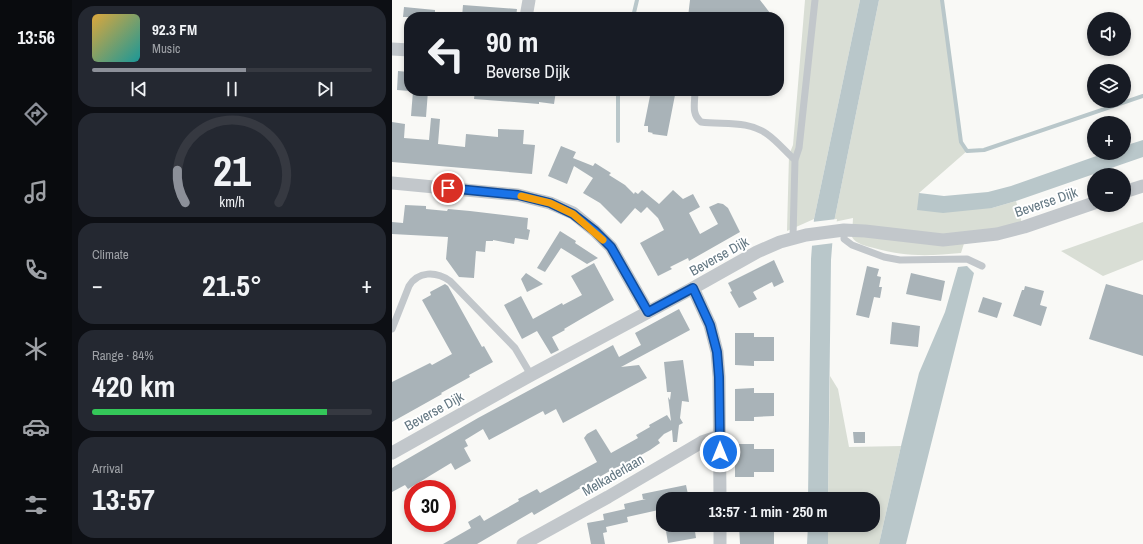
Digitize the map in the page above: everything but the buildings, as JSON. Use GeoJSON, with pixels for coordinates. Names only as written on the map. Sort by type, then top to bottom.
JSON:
{"type":"FeatureCollection","features":[{"type":"Feature","properties":{"kind":"street"},"geometry":{"type":"LineString","coordinates":[[527,12],[529,0]]}},
{"type":"Feature","properties":{"kind":"street"},"geometry":{"type":"LineString","coordinates":[[392,49],[404,50]]}},
{"type":"Feature","properties":{"kind":"street"},"geometry":{"type":"LineString","coordinates":[[392,183],[518,195],[550,203],[573,214],[595,231],[611,247],[648,312]]}},
{"type":"Feature","properties":{"kind":"street"},"geometry":{"type":"LineString","coordinates":[[1131,190],[1143,186]]}},
{"type":"Feature","properties":{"kind":"street","name":"Beverse Dijk"},"geometry":{"type":"LineString","coordinates":[[392,453],[531,375],[757,252],[780,242],[800,236],[844,230],[943,240],[997,234],[1024,227],[1087,205]]}},
{"type":"Feature","properties":{"kind":"street"},"geometry":{"type":"LineString","coordinates":[[693,288],[710,325],[717,352],[719,377],[720,492]]}},
{"type":"Feature","properties":{"kind":"street","name":"Melkaderlaan"},"geometry":{"type":"LineString","coordinates":[[523,544],[702,442],[720,436]]}},
{"type":"Feature","properties":{"kind":"street"},"geometry":{"type":"LineString","coordinates":[[720,532],[720,544]]}},
{"type":"Feature","properties":{"kind":"lane"},"geometry":{"type":"LineString","coordinates":[[800,236],[794,160],[798,148],[815,0]]}},
{"type":"Feature","properties":{"kind":"lane"},"geometry":{"type":"LineString","coordinates":[[695,96],[694,114],[701,122],[741,124],[756,128],[767,134],[794,160]]}},
{"type":"Feature","properties":{"kind":"lane"},"geometry":{"type":"LineString","coordinates":[[844,230],[844,239],[852,245],[884,257],[900,260],[967,259],[982,266]]}},
{"type":"Feature","properties":{"kind":"lane"},"geometry":{"type":"LineString","coordinates":[[392,329],[412,281],[419,276],[432,273],[442,275],[450,280],[515,348],[531,375]]}},
{"type":"Feature","properties":{"kind":"shaded area"},"geometry":{"type":"Polygon","coordinates":[[[805,0],[860,0],[814,219],[787,231],[789,155],[793,145],[805,0]]]}},
{"type":"Feature","properties":{"kind":"shaded area"},"geometry":{"type":"Polygon","coordinates":[[[860,0],[879,0],[834,222],[831,260],[828,492],[808,492],[811,259],[814,219],[860,0]]]}},
{"type":"Feature","properties":{"kind":"shaded area"},"geometry":{"type":"Polygon","coordinates":[[[879,0],[942,0],[961,141],[967,151],[919,193],[919,201],[992,208],[1016,201],[1022,223],[967,234],[961,253],[917,255],[885,251],[862,244],[852,237],[853,218],[834,222],[879,0]]]}},
{"type":"Feature","properties":{"kind":"shaded area"},"geometry":{"type":"Polygon","coordinates":[[[1143,140],[1143,157],[1111,168],[1087,168],[1087,176],[1016,201],[992,208],[943,213],[917,210],[919,193],[944,196],[988,192],[1011,186],[1087,159],[1131,160],[1131,144],[1143,140]]]}},
{"type":"Feature","properties":{"kind":"shaded area"},"geometry":{"type":"Polygon","coordinates":[[[1143,222],[1143,260],[1103,276],[1061,251],[1143,222]]]}},
{"type":"Feature","properties":{"kind":"shaded area"},"geometry":{"type":"Polygon","coordinates":[[[967,266],[974,273],[906,544],[879,544],[919,373],[945,312],[958,267],[967,266]]]}},
{"type":"Feature","properties":{"kind":"shaded area"},"geometry":{"type":"Polygon","coordinates":[[[830,376],[838,389],[849,447],[901,446],[879,544],[828,544],[828,532],[880,532],[880,492],[828,492],[830,376]]]}},
{"type":"Feature","properties":{"kind":"shaded area"},"geometry":{"type":"Polygon","coordinates":[[[808,532],[828,532],[828,544],[807,544],[808,532]]]}},
{"type":"Feature","properties":{"kind":"pier"},"geometry":{"type":"Polygon","coordinates":[[[837,219],[834,243],[810,246],[812,222],[837,219]]]}},
{"type":"Feature","properties":{"kind":"waterway"},"geometry":{"type":"LineString","coordinates":[[634,12],[637,0]]}},
{"type":"Feature","properties":{"kind":"waterway"},"geometry":{"type":"LineString","coordinates":[[942,0],[961,142],[967,151],[984,150],[1143,96]]}},
{"type":"Feature","properties":{"kind":"waterway"},"geometry":{"type":"LineString","coordinates":[[618,96],[618,141]]}},
{"type":"Feature","properties":{"kind":"slow traffic"},"geometry":{"type":"LineString","coordinates":[[521,196],[550,203],[573,214],[595,231],[603,240]]}},
{"type":"Feature","properties":{"kind":"route"},"geometry":{"type":"LineString","coordinates":[[448,188],[518,195],[550,203],[573,214],[595,231],[611,247],[648,312],[693,288],[710,325],[717,352],[719,377],[720,452]]}}]}
